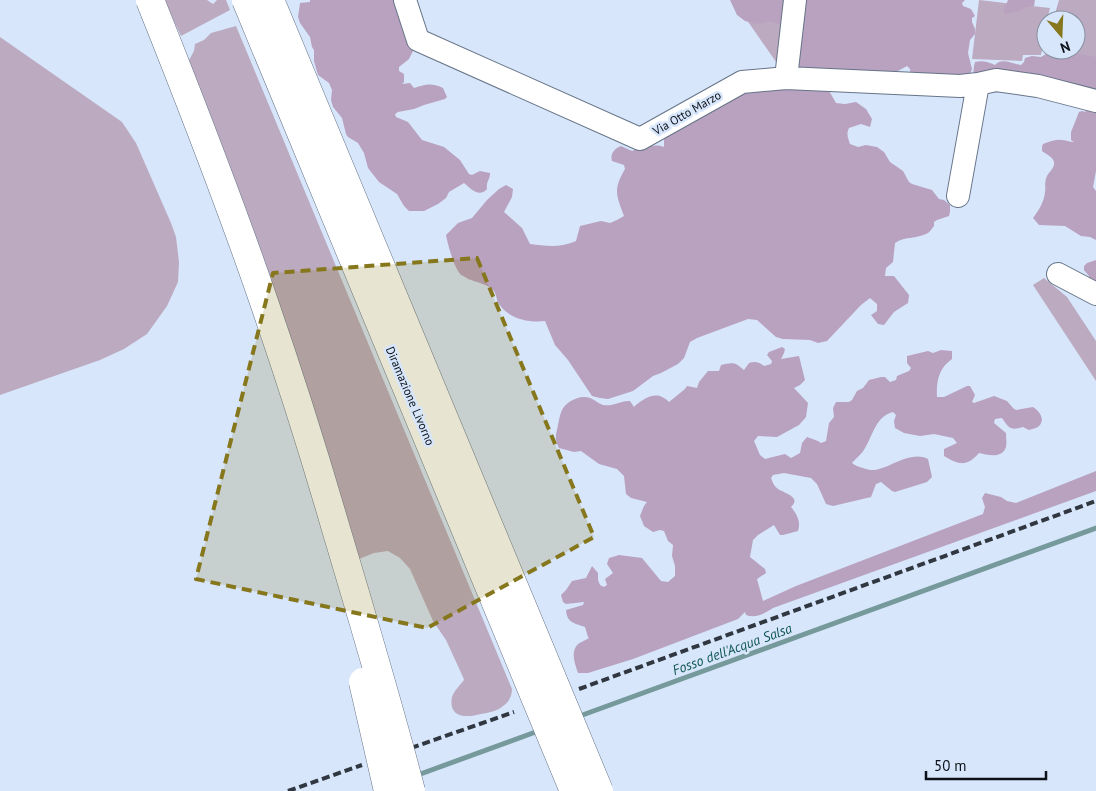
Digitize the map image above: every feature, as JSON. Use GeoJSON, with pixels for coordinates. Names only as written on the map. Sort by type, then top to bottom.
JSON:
{"type":"FeatureCollection","features":[{"type":"Feature","properties":{"kind":"highway"},"geometry":{"type":"LineString","coordinates":[[138,0],[212,192],[262,332],[302,458],[347,613],[388,791]]}},
{"type":"Feature","properties":{"kind":"highway"},"geometry":{"type":"LineString","coordinates":[[150,0],[218,172],[268,312],[360,609],[411,791]]}},
{"type":"Feature","properties":{"kind":"highway","name":"Diramazione Livorno"},"geometry":{"type":"LineString","coordinates":[[246,0],[574,791]]}},
{"type":"Feature","properties":{"kind":"highway","name":"Diramazione Livorno"},"geometry":{"type":"LineString","coordinates":[[270,0],[599,791]]}},
{"type":"Feature","properties":{"kind":"street"},"geometry":{"type":"LineString","coordinates":[[786,78],[795,0]]}},
{"type":"Feature","properties":{"kind":"street","name":"Via Otto Marzo"},"geometry":{"type":"LineString","coordinates":[[412,3],[418,40],[640,140],[742,82],[786,78],[960,86],[996,80],[1038,86],[1096,101]]}},
{"type":"Feature","properties":{"kind":"street"},"geometry":{"type":"LineString","coordinates":[[958,196],[978,84]]}},
{"type":"Feature","properties":{"kind":"street"},"geometry":{"type":"LineString","coordinates":[[1058,274],[1096,294]]}},
{"type":"Feature","properties":{"kind":"highlighted area"},"geometry":{"type":"Polygon","coordinates":[[[477,258],[594,537],[427,628],[196,579],[273,273],[477,258]]]}},
{"type":"Feature","properties":{"kind":"shaded area"},"geometry":{"type":"Polygon","coordinates":[[[164,0],[207,0],[213,4],[217,0],[226,0],[230,10],[181,36],[164,0]]]}},
{"type":"Feature","properties":{"kind":"shaded area"},"geometry":{"type":"Polygon","coordinates":[[[310,0],[405,0],[414,49],[409,59],[399,67],[399,71],[404,74],[404,82],[402,84],[410,83],[414,88],[435,85],[443,88],[447,97],[414,109],[398,112],[395,114],[396,117],[408,122],[422,140],[444,147],[460,160],[469,174],[472,175],[480,171],[490,173],[487,189],[484,192],[478,193],[464,183],[449,192],[446,198],[438,204],[424,211],[409,211],[397,194],[379,182],[368,168],[364,153],[358,143],[346,134],[342,118],[333,107],[331,100],[332,90],[329,83],[318,75],[310,37],[298,17],[300,3],[310,2],[310,0]]]}},
{"type":"Feature","properties":{"kind":"shaded area"},"geometry":{"type":"Polygon","coordinates":[[[730,0],[782,0],[790,4],[786,24],[770,21],[757,24],[745,21],[737,15],[730,0]]]}},
{"type":"Feature","properties":{"kind":"shaded area"},"geometry":{"type":"Polygon","coordinates":[[[733,0],[791,0],[783,72],[733,0]]]}},
{"type":"Feature","properties":{"kind":"shaded area"},"geometry":{"type":"Polygon","coordinates":[[[797,0],[965,0],[962,3],[963,6],[971,9],[975,16],[972,18],[972,22],[975,34],[970,40],[968,53],[972,69],[968,80],[911,78],[910,69],[907,66],[896,72],[887,81],[803,70],[796,64],[797,0]]]}},
{"type":"Feature","properties":{"kind":"shaded area"},"geometry":{"type":"Polygon","coordinates":[[[979,0],[1050,8],[1050,10],[1036,10],[1036,55],[1023,55],[1022,61],[972,59],[979,0]]]}},
{"type":"Feature","properties":{"kind":"shaded area"},"geometry":{"type":"Polygon","coordinates":[[[1008,0],[1035,0],[1034,6],[1006,14],[1003,12],[1008,0]]]}},
{"type":"Feature","properties":{"kind":"shaded area"},"geometry":{"type":"Polygon","coordinates":[[[1059,0],[1096,0],[1096,68],[1068,60],[1086,60],[1086,10],[1056,10],[1059,0]]]}},
{"type":"Feature","properties":{"kind":"shaded area"},"geometry":{"type":"Polygon","coordinates":[[[236,26],[512,689],[508,701],[496,710],[470,716],[455,713],[451,704],[452,697],[464,680],[446,640],[433,621],[410,569],[400,558],[388,551],[374,553],[359,559],[188,62],[194,51],[195,44],[204,40],[211,33],[236,26]]]}},
{"type":"Feature","properties":{"kind":"shaded area"},"geometry":{"type":"Polygon","coordinates":[[[0,37],[122,122],[136,143],[171,223],[176,237],[179,262],[178,282],[167,306],[147,334],[124,349],[100,360],[0,395],[0,37]]]}},
{"type":"Feature","properties":{"kind":"shaded area"},"geometry":{"type":"Polygon","coordinates":[[[1086,55],[1096,57],[1096,171],[1093,187],[1096,191],[1096,240],[1081,236],[1065,226],[1039,225],[1033,218],[1042,203],[1046,178],[1054,164],[1052,159],[1042,151],[1043,144],[1056,140],[1074,142],[1071,140],[1071,132],[1079,112],[1086,112],[1084,108],[973,75],[975,62],[981,61],[995,65],[1004,61],[1021,65],[1025,58],[1036,56],[1036,60],[1086,60],[1086,55]]]}},
{"type":"Feature","properties":{"kind":"shaded area"},"geometry":{"type":"Polygon","coordinates":[[[769,86],[784,90],[792,86],[828,89],[836,103],[856,102],[866,109],[872,119],[870,127],[861,124],[849,128],[847,134],[850,144],[858,147],[866,145],[877,147],[884,152],[890,162],[903,171],[909,182],[932,190],[939,199],[944,200],[950,205],[949,216],[934,222],[934,226],[928,233],[903,239],[895,243],[893,262],[886,268],[885,276],[894,276],[909,295],[908,303],[894,312],[884,325],[878,324],[871,315],[877,311],[877,304],[870,298],[827,341],[818,343],[810,340],[776,337],[757,320],[748,319],[690,342],[684,358],[678,364],[653,376],[633,391],[608,399],[592,396],[568,360],[555,345],[545,321],[520,319],[508,313],[499,304],[491,288],[468,279],[458,272],[446,235],[458,223],[472,218],[499,189],[506,185],[513,189],[512,197],[504,212],[522,228],[530,244],[553,246],[565,245],[576,241],[580,226],[601,221],[610,223],[624,216],[619,202],[617,187],[625,169],[624,165],[612,161],[612,154],[616,149],[621,146],[632,151],[643,147],[664,147],[664,125],[729,102],[731,99],[730,95],[769,86]]]}},
{"type":"Feature","properties":{"kind":"shaded area"},"geometry":{"type":"Polygon","coordinates":[[[1096,260],[1096,287],[1089,285],[1089,276],[1084,270],[1084,266],[1096,260]]]}},
{"type":"Feature","properties":{"kind":"shaded area"},"geometry":{"type":"Polygon","coordinates":[[[1044,278],[1067,297],[1096,341],[1096,381],[1033,285],[1044,278]]]}},
{"type":"Feature","properties":{"kind":"shaded area"},"geometry":{"type":"Polygon","coordinates":[[[782,347],[785,349],[781,359],[799,356],[805,380],[794,388],[808,403],[806,417],[799,425],[777,437],[758,436],[754,441],[760,455],[765,459],[785,454],[791,458],[800,453],[802,443],[807,437],[821,443],[826,441],[829,423],[834,417],[833,408],[836,402],[849,402],[852,400],[857,391],[863,388],[869,380],[885,377],[890,382],[896,380],[897,376],[909,371],[911,368],[907,363],[907,356],[928,351],[933,353],[941,350],[952,351],[952,359],[944,366],[939,375],[937,397],[944,397],[970,386],[975,395],[972,402],[974,403],[994,396],[1007,401],[1016,410],[1033,407],[1042,417],[1042,420],[1039,426],[1029,430],[1023,427],[1012,429],[1002,418],[995,419],[994,423],[1006,433],[1004,451],[998,455],[979,453],[971,461],[959,463],[944,456],[944,449],[957,443],[953,438],[934,434],[920,436],[904,433],[895,428],[894,421],[896,415],[893,412],[887,414],[879,422],[864,450],[852,463],[865,469],[875,470],[909,458],[922,457],[928,459],[932,477],[927,482],[895,492],[881,482],[876,484],[871,497],[833,506],[826,504],[817,484],[811,478],[784,473],[773,475],[771,478],[776,487],[793,498],[794,504],[791,507],[798,518],[799,528],[798,531],[780,535],[774,525],[753,540],[750,557],[765,569],[766,573],[757,579],[763,601],[796,586],[983,514],[985,507],[982,498],[985,493],[1016,503],[1096,471],[1096,491],[773,608],[760,615],[750,616],[746,615],[745,612],[738,619],[633,659],[588,673],[578,673],[574,651],[578,644],[589,638],[585,627],[572,622],[568,618],[566,610],[583,605],[584,602],[566,604],[563,602],[561,595],[572,581],[586,578],[592,566],[598,573],[600,585],[604,587],[607,585],[605,579],[613,573],[607,564],[609,558],[619,555],[642,558],[661,581],[668,582],[675,576],[675,566],[672,556],[673,545],[668,541],[664,531],[653,532],[644,526],[640,516],[647,502],[631,498],[626,494],[624,476],[617,469],[599,464],[581,451],[574,452],[559,448],[556,442],[556,434],[560,415],[564,407],[572,400],[582,397],[588,397],[603,405],[630,401],[634,407],[651,396],[663,397],[669,402],[687,386],[697,388],[699,382],[708,371],[719,371],[721,365],[728,363],[734,363],[744,370],[751,362],[757,362],[764,366],[771,364],[772,361],[767,355],[769,352],[782,347]]]}},
{"type":"Feature","properties":{"kind":"waterway","name":"Fosso dell'Acqua Salsa"},"geometry":{"type":"LineString","coordinates":[[577,717],[1096,528]]}},
{"type":"Feature","properties":{"kind":"waterway","name":"Fosso dell'Acqua Salsa"},"geometry":{"type":"LineString","coordinates":[[415,776],[541,730]]}},
{"type":"Feature","properties":{"kind":"railway"},"geometry":{"type":"LineString","coordinates":[[579,689],[1096,501]]}},
{"type":"Feature","properties":{"kind":"railway"},"geometry":{"type":"LineString","coordinates":[[411,748],[514,712]]}},
{"type":"Feature","properties":{"kind":"railway"},"geometry":{"type":"LineString","coordinates":[[288,791],[362,765]]}}]}
